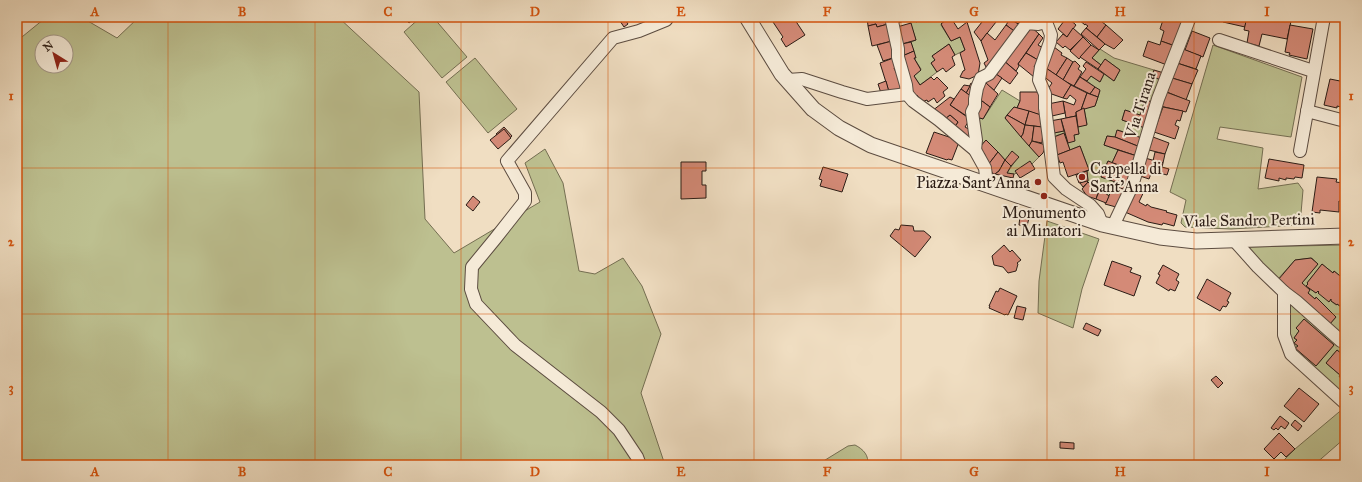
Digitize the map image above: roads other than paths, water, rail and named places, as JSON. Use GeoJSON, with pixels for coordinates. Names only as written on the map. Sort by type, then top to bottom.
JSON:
{"type":"FeatureCollection","features":[{"type":"Feature","properties":{"kind":"street"},"geometry":{"type":"LineString","coordinates":[[640,465],[637,457],[619,430],[601,412],[515,345],[476,304],[471,289],[472,267],[525,201],[524,193],[507,161],[613,38],[639,32],[666,20],[668,17]]}},
{"type":"Feature","properties":{"kind":"street"},"geometry":{"type":"LineString","coordinates":[[890,17],[907,94],[913,101],[939,120],[975,150],[985,168],[987,184]]}},
{"type":"Feature","properties":{"kind":"street","name":"Via Tirana"},"geometry":{"type":"LineString","coordinates":[[1108,225],[1132,186],[1158,99],[1190,17]]}},
{"type":"Feature","properties":{"kind":"street"},"geometry":{"type":"LineString","coordinates":[[1300,151],[1324,17]]}},
{"type":"Feature","properties":{"kind":"street","name":"Viale Sandro Pertini"},"geometry":{"type":"LineString","coordinates":[[750,18],[782,74],[813,109],[838,128],[871,145],[1108,225],[1160,237],[1196,241],[1345,236]]}},
{"type":"Feature","properties":{"kind":"street"},"geometry":{"type":"LineString","coordinates":[[975,150],[976,140],[972,112],[975,106],[977,88],[981,78],[989,74],[1027,23],[1038,24],[1047,19],[1051,35],[1041,67],[1039,80],[1045,94],[1045,108],[1054,177],[1066,189],[1090,205],[1108,225]]}},
{"type":"Feature","properties":{"kind":"street"},"geometry":{"type":"LineString","coordinates":[[1219,40],[1314,72]]}},
{"type":"Feature","properties":{"kind":"street"},"geometry":{"type":"LineString","coordinates":[[788,80],[802,78],[842,92],[867,98],[907,94]]}},
{"type":"Feature","properties":{"kind":"street"},"geometry":{"type":"LineString","coordinates":[[1307,111],[1345,121]]}},
{"type":"Feature","properties":{"kind":"street"},"geometry":{"type":"LineString","coordinates":[[1233,239],[1258,267],[1284,292],[1341,341]]}},
{"type":"Feature","properties":{"kind":"street"},"geometry":{"type":"LineString","coordinates":[[1284,292],[1284,335],[1291,354],[1345,403]]}},
{"type":"Feature","properties":{"kind":"place","name":"Cappella di Sant'Anna"},"geometry":{"type":"Point","coordinates":[1082,177]}},
{"type":"Feature","properties":{"kind":"place","name":"Piazza Sant'Anna"},"geometry":{"type":"Point","coordinates":[1038,182]}},
{"type":"Feature","properties":{"kind":"place","name":"Monumento ai Minatori"},"geometry":{"type":"Point","coordinates":[1044,196]}}]}
